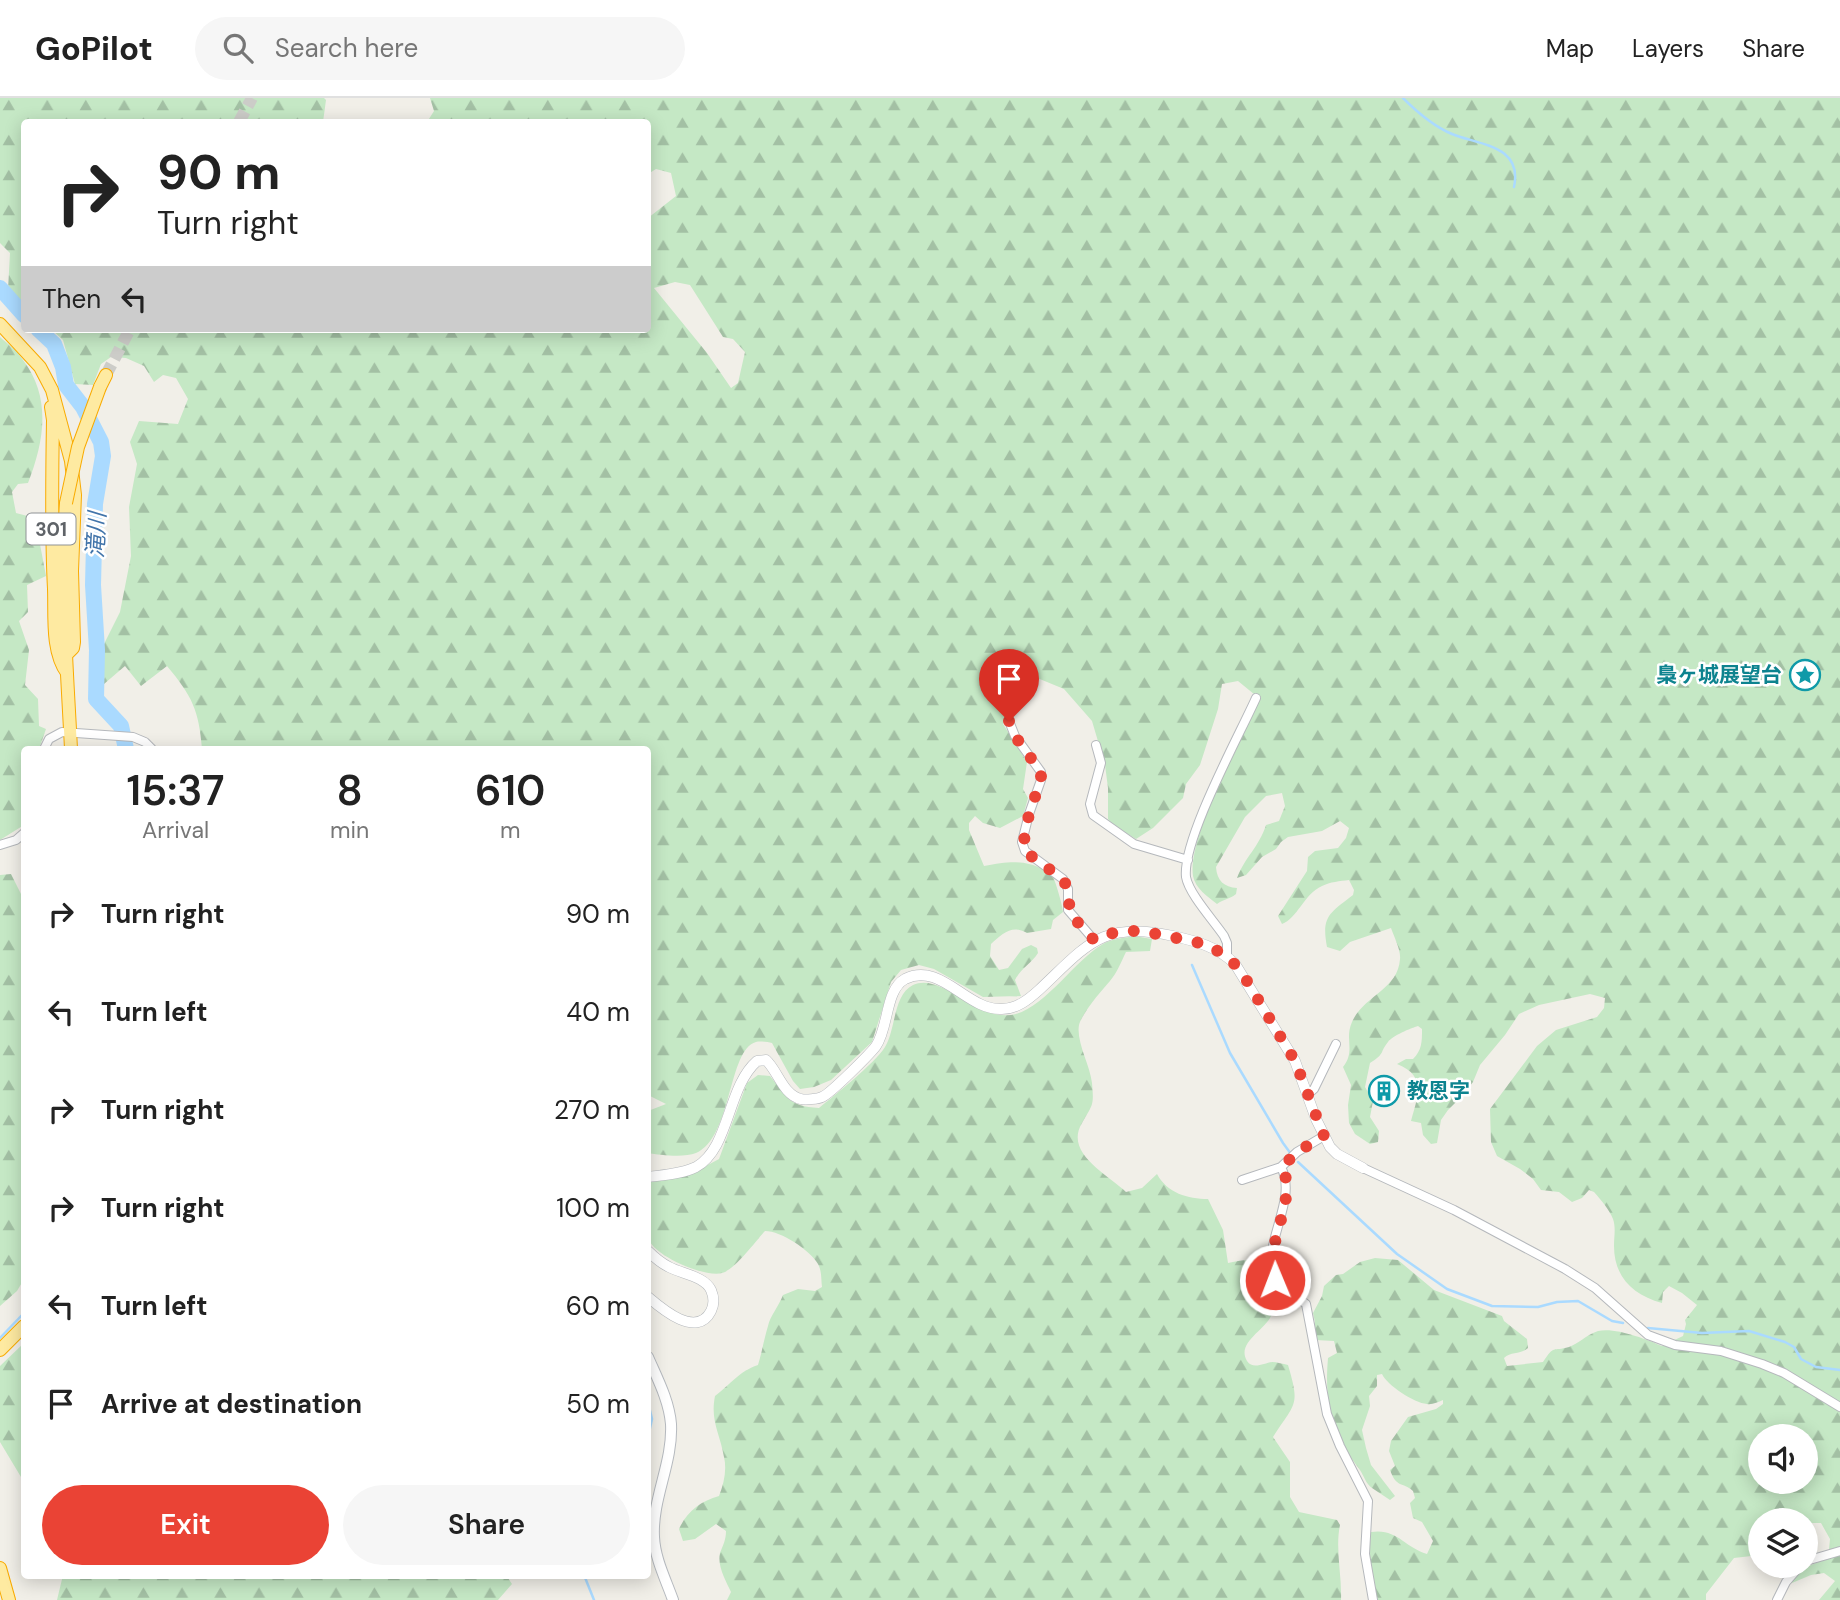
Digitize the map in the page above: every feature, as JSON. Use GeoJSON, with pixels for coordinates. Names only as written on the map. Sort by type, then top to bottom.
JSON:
{"type":"FeatureCollection","features":[{"type":"Feature","properties":{"kind":"highway","name":"301"},"geometry":{"type":"LineString","coordinates":[[0,324],[40,367],[52,390],[71,461],[75,495],[72,571],[74,642],[73,648],[66,655]]}},
{"type":"Feature","properties":{"kind":"highway","name":"301"},"geometry":{"type":"LineString","coordinates":[[71,746],[63,540],[66,503],[78,447],[103,381]]}},
{"type":"Feature","properties":{"kind":"highway","name":"301"},"geometry":{"type":"LineString","coordinates":[[47,383],[53,420],[51,512],[55,607],[59,658],[67,673]]}},
{"type":"Feature","properties":{"kind":"highway"},"geometry":{"type":"LineString","coordinates":[[0,1350],[21,1329]]}},
{"type":"Feature","properties":{"kind":"highway"},"geometry":{"type":"LineString","coordinates":[[0,1568],[9,1600]]}},
{"type":"Feature","properties":{"kind":"main road"},"geometry":{"type":"LineString","coordinates":[[651,1364],[662,1390],[671,1424],[670,1448],[655,1507],[654,1540],[673,1600]]}},
{"type":"Feature","properties":{"kind":"street"},"geometry":{"type":"LineString","coordinates":[[1227,956],[1224,936],[1186,878],[1188,860],[1206,805],[1256,698]]}},
{"type":"Feature","properties":{"kind":"street"},"geometry":{"type":"LineString","coordinates":[[1009,721],[1015,736],[1041,772],[1023,846],[1027,853],[1063,879],[1068,889],[1070,914],[1094,940]]}},
{"type":"Feature","properties":{"kind":"street"},"geometry":{"type":"LineString","coordinates":[[46,746],[52,735],[70,733],[133,737],[149,746]]}},
{"type":"Feature","properties":{"kind":"street"},"geometry":{"type":"LineString","coordinates":[[1096,745],[1101,763],[1090,804],[1093,816],[1134,844],[1188,860]]}},
{"type":"Feature","properties":{"kind":"street"},"geometry":{"type":"LineString","coordinates":[[0,845],[21,836]]}},
{"type":"Feature","properties":{"kind":"street"},"geometry":{"type":"LineString","coordinates":[[651,1176],[692,1169],[707,1160],[744,1073],[761,1059],[771,1064],[791,1093],[801,1099],[823,1097],[876,1046],[886,1026],[892,994],[904,980],[917,975],[933,976],[974,1002],[1000,1010],[1012,1008],[1028,1000],[1094,940],[1124,932],[1158,934],[1205,944],[1227,956],[1241,971],[1295,1061],[1324,1136],[1337,1154],[1454,1210],[1565,1269],[1595,1288],[1648,1335],[1675,1345],[1721,1351],[1762,1364],[1784,1373],[1840,1407]]}},
{"type":"Feature","properties":{"kind":"street"},"geometry":{"type":"LineString","coordinates":[[1307,1096],[1314,1090],[1336,1044]]}},
{"type":"Feature","properties":{"kind":"street"},"geometry":{"type":"LineString","coordinates":[[1242,1180],[1282,1167],[1297,1152],[1324,1136]]}},
{"type":"Feature","properties":{"kind":"street"},"geometry":{"type":"LineString","coordinates":[[1282,1167],[1285,1174],[1285,1208],[1275,1237],[1273,1273],[1279,1288],[1306,1304],[1331,1426],[1368,1501],[1365,1554],[1374,1600]]}},
{"type":"Feature","properties":{"kind":"street"},"geometry":{"type":"LineString","coordinates":[[651,1253],[670,1268],[703,1282],[711,1290],[714,1302],[710,1314],[699,1322],[688,1323],[664,1311],[651,1300]]}},
{"type":"Feature","properties":{"kind":"street"},"geometry":{"type":"LineString","coordinates":[[1818,1557],[1840,1551]]}},
{"type":"Feature","properties":{"kind":"street"},"geometry":{"type":"LineString","coordinates":[[1777,1600],[1790,1578]]}},
{"type":"Feature","properties":{"kind":"green space"},"geometry":{"type":"Polygon","coordinates":[[[0,98],[326,100],[323,119],[21,119],[21,302],[8,290],[10,253],[0,243],[0,98]]]}},
{"type":"Feature","properties":{"kind":"green space"},"geometry":{"type":"Polygon","coordinates":[[[430,98],[1840,98],[1840,1600],[1819,1600],[1835,1581],[1824,1573],[1818,1574],[1818,1563],[1828,1559],[1830,1539],[1821,1523],[1818,1523],[1818,1508],[1748,1508],[1748,1556],[1734,1558],[1706,1594],[1706,1600],[1378,1600],[1368,1565],[1371,1532],[1394,1535],[1427,1554],[1433,1541],[1422,1522],[1413,1518],[1410,1503],[1415,1498],[1413,1491],[1397,1482],[1390,1470],[1395,1466],[1389,1451],[1391,1441],[1408,1417],[1436,1409],[1443,1404],[1443,1400],[1431,1404],[1422,1403],[1395,1388],[1382,1374],[1377,1375],[1377,1386],[1369,1396],[1370,1406],[1362,1430],[1371,1465],[1395,1496],[1390,1500],[1368,1484],[1343,1443],[1332,1417],[1327,1390],[1328,1358],[1337,1353],[1334,1341],[1315,1340],[1312,1326],[1315,1322],[1313,1313],[1324,1286],[1336,1275],[1343,1274],[1360,1262],[1375,1258],[1398,1260],[1434,1290],[1502,1316],[1504,1321],[1527,1339],[1528,1348],[1504,1358],[1507,1366],[1543,1362],[1552,1351],[1572,1346],[1598,1331],[1605,1330],[1622,1332],[1662,1346],[1683,1336],[1685,1320],[1697,1305],[1669,1286],[1663,1292],[1662,1303],[1634,1290],[1617,1267],[1613,1219],[1594,1192],[1589,1190],[1582,1198],[1572,1202],[1559,1192],[1541,1190],[1533,1179],[1497,1156],[1491,1142],[1490,1109],[1537,1046],[1556,1030],[1597,1017],[1604,1008],[1605,998],[1590,994],[1539,1005],[1519,1014],[1480,1065],[1473,1082],[1441,1120],[1437,1143],[1431,1144],[1423,1135],[1421,1123],[1411,1121],[1418,1095],[1416,1080],[1413,1074],[1397,1064],[1413,1059],[1421,1045],[1422,1029],[1418,1026],[1406,1030],[1390,1040],[1380,1055],[1370,1063],[1365,1087],[1373,1101],[1370,1117],[1379,1131],[1378,1142],[1370,1144],[1355,1134],[1349,1123],[1351,1085],[1343,1067],[1349,1055],[1350,1028],[1357,1013],[1387,986],[1398,970],[1400,959],[1397,944],[1391,928],[1350,942],[1340,951],[1327,947],[1325,928],[1329,916],[1353,895],[1354,890],[1349,880],[1322,886],[1282,924],[1278,916],[1307,871],[1308,857],[1315,851],[1338,848],[1346,838],[1349,828],[1340,821],[1322,831],[1288,837],[1276,849],[1262,857],[1246,875],[1237,878],[1266,825],[1279,821],[1285,806],[1282,793],[1266,796],[1245,817],[1216,867],[1220,880],[1225,885],[1237,888],[1236,894],[1217,904],[1194,880],[1193,859],[1207,813],[1260,699],[1238,681],[1222,684],[1218,709],[1200,765],[1186,784],[1183,798],[1153,828],[1136,839],[1108,819],[1105,765],[1092,721],[1064,689],[1030,675],[1025,684],[1023,699],[1009,709],[1003,724],[1027,762],[1023,789],[1028,798],[1023,816],[1000,828],[983,823],[975,816],[969,823],[969,830],[984,866],[1011,862],[1035,866],[1052,874],[1059,893],[1063,912],[1053,920],[1051,929],[1027,933],[1012,930],[991,944],[990,956],[999,970],[1008,968],[1022,949],[1031,945],[1037,948],[1038,953],[1015,980],[1021,996],[983,997],[934,969],[919,965],[901,970],[891,982],[872,1042],[831,1080],[800,1089],[772,1043],[756,1042],[747,1048],[740,1060],[717,1130],[708,1144],[696,1153],[679,1156],[651,1153],[651,1110],[666,1104],[651,1096],[651,746],[202,746],[193,704],[167,666],[141,686],[125,666],[104,684],[104,644],[120,612],[131,556],[129,507],[137,464],[130,442],[139,421],[178,424],[188,399],[176,378],[163,375],[154,382],[144,366],[126,358],[111,357],[101,364],[93,385],[75,384],[63,340],[55,333],[651,333],[651,216],[676,196],[671,173],[656,169],[651,172],[651,119],[429,119],[434,111],[430,98]],[[675,282],[654,288],[707,353],[731,388],[738,383],[745,352],[733,339],[723,337],[690,285],[675,282]]]}},
{"type":"Feature","properties":{"kind":"green space"},"geometry":{"type":"Polygon","coordinates":[[[0,337],[23,360],[38,389],[42,405],[41,436],[34,468],[28,483],[18,484],[12,492],[16,513],[35,518],[46,576],[27,585],[28,612],[19,621],[29,650],[25,685],[38,699],[39,726],[46,729],[40,746],[21,746],[21,827],[0,840],[0,337]]]}},
{"type":"Feature","properties":{"kind":"green space"},"geometry":{"type":"Polygon","coordinates":[[[11,874],[21,894],[21,1284],[0,1306],[0,875],[11,874]]]}},
{"type":"Feature","properties":{"kind":"green space"},"geometry":{"type":"Polygon","coordinates":[[[1134,936],[1152,939],[1150,951],[1126,952],[1115,974],[1088,1008],[1079,1025],[1079,1039],[1091,1076],[1093,1101],[1078,1134],[1079,1144],[1090,1162],[1126,1192],[1142,1188],[1157,1174],[1166,1186],[1179,1194],[1208,1199],[1223,1230],[1228,1263],[1256,1261],[1270,1271],[1275,1295],[1273,1310],[1268,1321],[1248,1343],[1245,1354],[1252,1365],[1272,1362],[1288,1365],[1294,1389],[1294,1403],[1273,1437],[1290,1462],[1290,1497],[1299,1512],[1337,1520],[1340,1525],[1338,1543],[1341,1600],[727,1600],[731,1592],[722,1573],[719,1558],[726,1531],[716,1524],[695,1539],[683,1541],[679,1529],[695,1508],[719,1496],[722,1486],[725,1462],[715,1420],[715,1396],[740,1375],[758,1365],[769,1322],[783,1295],[798,1289],[815,1291],[822,1287],[821,1273],[818,1264],[802,1247],[779,1234],[765,1231],[739,1261],[722,1273],[692,1269],[668,1258],[651,1244],[651,1181],[689,1175],[719,1159],[747,1083],[758,1075],[770,1076],[795,1103],[819,1108],[880,1054],[889,1040],[898,1004],[913,985],[936,985],[988,1012],[1016,1014],[1039,1002],[1092,951],[1114,940],[1134,936]]]}},
{"type":"Feature","properties":{"kind":"green space"},"geometry":{"type":"Polygon","coordinates":[[[21,1346],[21,1477],[0,1442],[0,1366],[21,1346]]]}},
{"type":"Feature","properties":{"kind":"green space"},"geometry":{"type":"Polygon","coordinates":[[[62,1579],[509,1579],[512,1584],[498,1600],[57,1600],[62,1579]]]}},
{"type":"Feature","properties":{"kind":"waterway"},"geometry":{"type":"LineString","coordinates":[[1403,98],[1445,131],[1486,145],[1505,155],[1512,163],[1515,173],[1514,187]]}},
{"type":"Feature","properties":{"kind":"waterway","name":"滝川"},"geometry":{"type":"LineString","coordinates":[[0,288],[21,312]]}},
{"type":"Feature","properties":{"kind":"waterway","name":"滝川"},"geometry":{"type":"LineString","coordinates":[[42,333],[54,344],[63,367],[66,385],[83,407],[101,442],[103,456],[95,504],[93,585],[97,650],[96,699],[121,726],[125,746]]}},
{"type":"Feature","properties":{"kind":"waterway"},"geometry":{"type":"LineString","coordinates":[[1192,965],[1230,1053],[1291,1154]]}},
{"type":"Feature","properties":{"kind":"waterway"},"geometry":{"type":"LineString","coordinates":[[1298,1162],[1397,1254],[1447,1289],[1492,1306],[1538,1307],[1557,1302],[1578,1301],[1612,1321],[1623,1323]]}},
{"type":"Feature","properties":{"kind":"waterway","name":"滝川"},"geometry":{"type":"LineString","coordinates":[[0,1338],[21,1316]]}},
{"type":"Feature","properties":{"kind":"waterway"},"geometry":{"type":"LineString","coordinates":[[1648,1328],[1702,1333],[1749,1331],[1785,1342],[1794,1347],[1801,1359],[1816,1367],[1840,1370]]}},
{"type":"Feature","properties":{"kind":"waterway"},"geometry":{"type":"LineString","coordinates":[[651,1415],[651,1424]]}},
{"type":"Feature","properties":{"kind":"waterway"},"geometry":{"type":"LineString","coordinates":[[586,1579],[594,1600]]}},
{"type":"Feature","properties":{"kind":"tunnel"},"geometry":{"type":"LineString","coordinates":[[241,119],[252,98]]}},
{"type":"Feature","properties":{"kind":"tunnel"},"geometry":{"type":"LineString","coordinates":[[106,375],[128,333]]}},
{"type":"Feature","properties":{"kind":"place","name":"梟ヶ城展望台"},"geometry":{"type":"Point","coordinates":[1805,675]}},
{"type":"Feature","properties":{"kind":"place","name":"教恩字"},"geometry":{"type":"Point","coordinates":[1384,1091]}},
{"type":"Feature","properties":{"kind":"route"},"geometry":{"type":"LineString","coordinates":[[1009,721],[1015,736],[1041,772],[1023,846],[1027,853],[1063,879],[1068,889],[1070,914],[1094,940],[1113,933],[1135,931],[1170,935],[1205,944],[1227,956],[1241,971],[1295,1061],[1324,1136],[1297,1152],[1282,1167],[1285,1174],[1285,1208],[1275,1237],[1272,1267],[1275,1280]]}}]}
